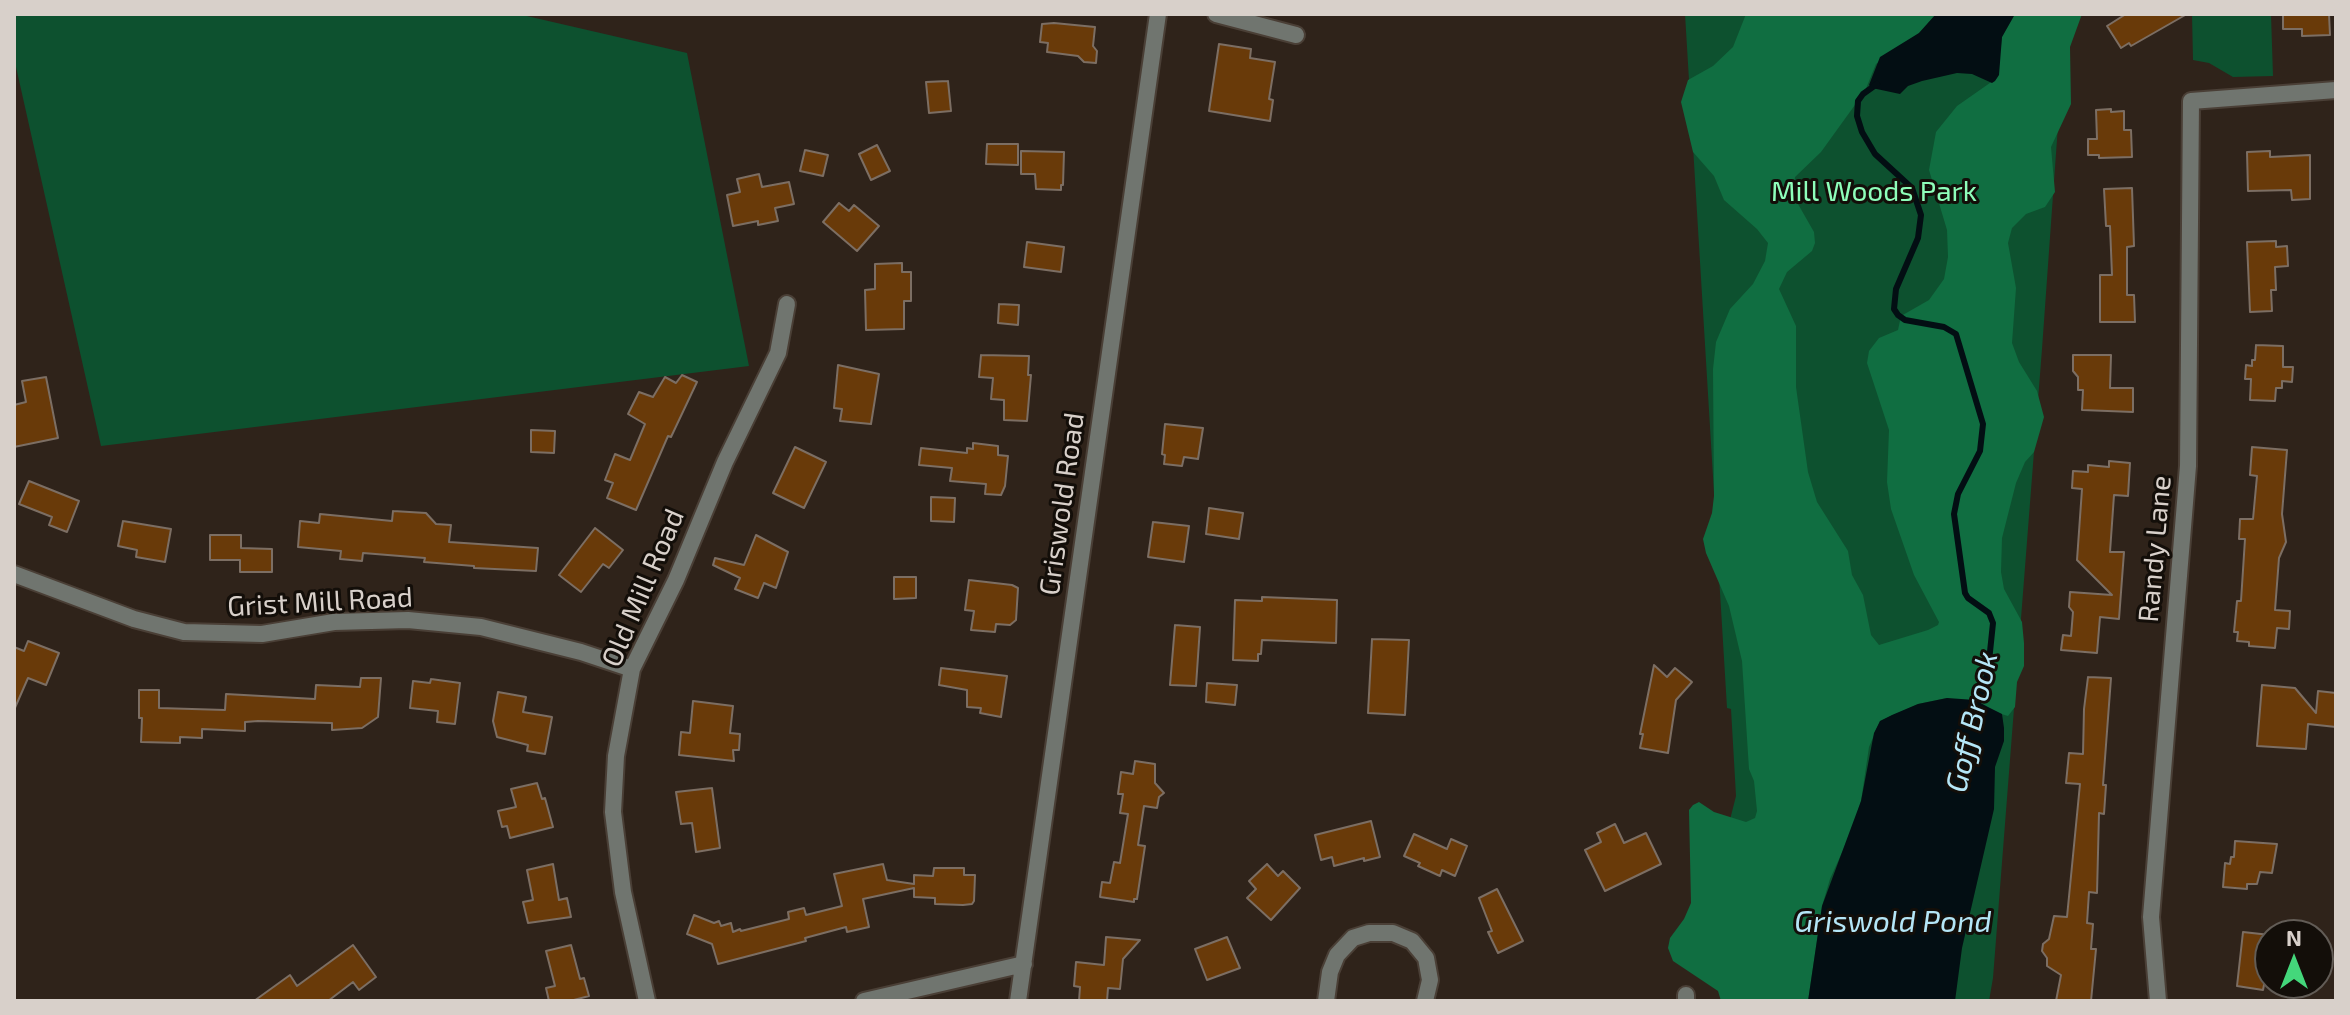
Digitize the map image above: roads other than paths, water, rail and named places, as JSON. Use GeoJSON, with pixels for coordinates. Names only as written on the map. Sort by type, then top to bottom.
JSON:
{"type":"FeatureCollection","features":[{"type":"Feature","properties":{"kind":"street","name":"Griswold Road"},"geometry":{"type":"LineString","coordinates":[[1018,1001],[1158,14]]}},
{"type":"Feature","properties":{"kind":"street"},"geometry":{"type":"LineString","coordinates":[[1216,14],[1296,35]]}},
{"type":"Feature","properties":{"kind":"street","name":"Randy Lane"},"geometry":{"type":"LineString","coordinates":[[2158,1001],[2151,917],[2188,466],[2191,101],[2336,90]]}},
{"type":"Feature","properties":{"kind":"street","name":"Old Mill Road"},"geometry":{"type":"LineString","coordinates":[[647,1001],[623,892],[613,812],[616,756],[632,669],[676,580],[725,462],[778,353],[787,304]]}},
{"type":"Feature","properties":{"kind":"street","name":"Grist Mill Road"},"geometry":{"type":"LineString","coordinates":[[14,574],[134,619],[184,632],[262,634],[334,622],[408,620],[481,627],[581,652],[632,669]]}},
{"type":"Feature","properties":{"kind":"street"},"geometry":{"type":"LineString","coordinates":[[1326,1001],[1330,972],[1337,955],[1353,938],[1369,933],[1393,933],[1412,941],[1426,958],[1430,980],[1425,1001]]}},
{"type":"Feature","properties":{"kind":"street"},"geometry":{"type":"LineString","coordinates":[[864,1001],[1024,964]]}},
{"type":"Feature","properties":{"kind":"water"},"geometry":{"type":"Polygon","coordinates":[[[1936,14],[2015,14],[2002,37],[1999,75],[1995,81],[1992,83],[1972,74],[1957,73],[1908,86],[1900,94],[1872,88],[1869,85],[1880,57],[1919,33],[1936,14]]]}},
{"type":"Feature","properties":{"kind":"water","name":"Griswold Pond"},"geometry":{"type":"Polygon","coordinates":[[[1947,698],[1975,700],[2002,714],[2004,728],[2004,741],[1995,767],[1994,809],[1962,948],[1955,1001],[1808,1001],[1822,906],[1861,801],[1874,733],[1880,721],[1892,715],[1918,704],[1947,698]]]}},
{"type":"Feature","properties":{"kind":"waterway","name":"Goff Brook"},"geometry":{"type":"LineString","coordinates":[[1877,84],[1858,101],[1857,116],[1862,132],[1875,154],[1912,188],[1921,215],[1918,238],[1896,289],[1894,309],[1905,320],[1944,327],[1956,334],[1983,424],[1980,451],[1958,494],[1954,514],[1965,593],[1989,613],[1993,623],[1988,671],[1976,709]]}},
{"type":"Feature","properties":{"kind":"park label","name":"Mill Woods Park"},"geometry":{"type":"Point","coordinates":[1874,192]}}]}
